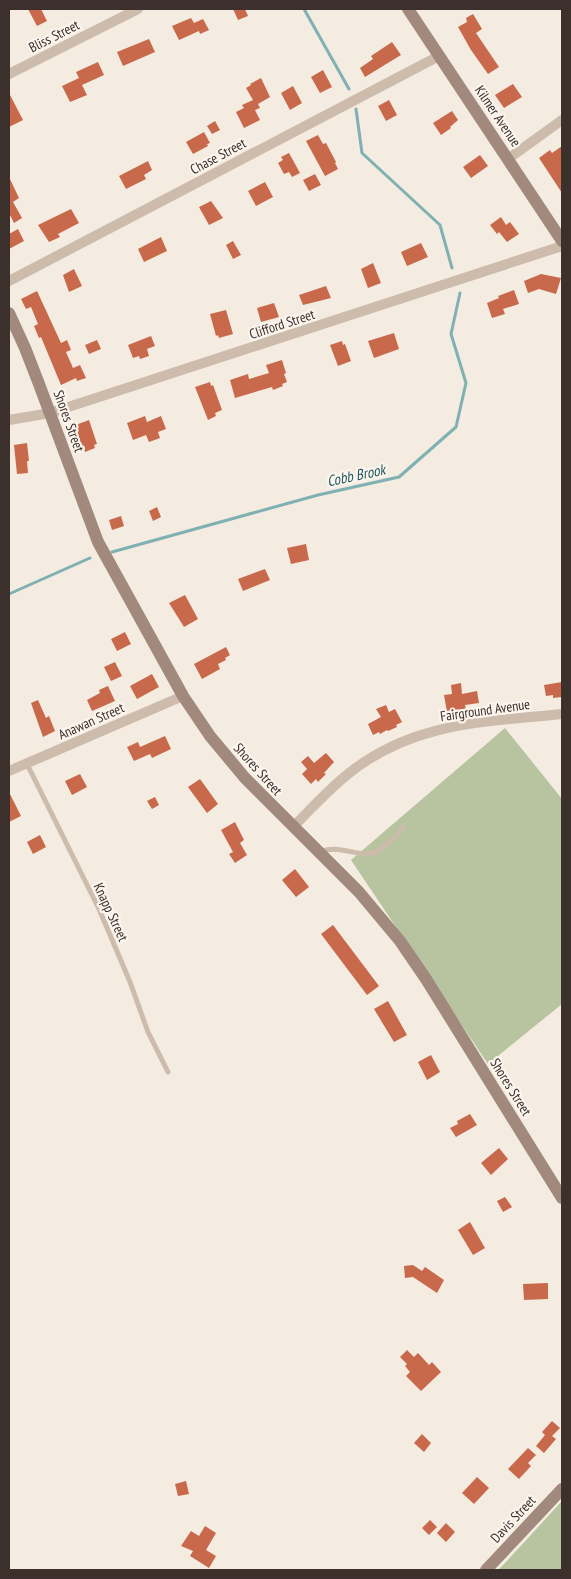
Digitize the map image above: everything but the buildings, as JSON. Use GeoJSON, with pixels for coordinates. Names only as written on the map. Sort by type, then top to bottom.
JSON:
{"type":"FeatureCollection","features":[{"type":"Feature","properties":{"kind":"street","name":"Bliss Street"},"geometry":{"type":"LineString","coordinates":[[9,74],[138,9]]}},
{"type":"Feature","properties":{"kind":"street","name":"Kilmer Avenue"},"geometry":{"type":"LineString","coordinates":[[408,9],[562,241]]}},
{"type":"Feature","properties":{"kind":"street","name":"Chase Street"},"geometry":{"type":"LineString","coordinates":[[9,281],[439,56]]}},
{"type":"Feature","properties":{"kind":"street"},"geometry":{"type":"LineString","coordinates":[[508,159],[562,120]]}},
{"type":"Feature","properties":{"kind":"street","name":"Clifford Street"},"geometry":{"type":"LineString","coordinates":[[9,420],[50,414],[562,246]]}},
{"type":"Feature","properties":{"kind":"street","name":"Shores Street"},"geometry":{"type":"LineString","coordinates":[[9,313],[25,348],[98,542],[183,696],[210,736],[227,757],[292,827],[358,892],[409,953],[562,1198]]}},
{"type":"Feature","properties":{"kind":"street","name":"Anawan Street"},"geometry":{"type":"LineString","coordinates":[[9,772],[183,696]]}},
{"type":"Feature","properties":{"kind":"street","name":"Fairground Avenue"},"geometry":{"type":"LineString","coordinates":[[292,827],[348,773],[410,738],[452,726],[562,714]]}},
{"type":"Feature","properties":{"kind":"street","name":"Davis Street"},"geometry":{"type":"LineString","coordinates":[[486,1570],[562,1489]]}},
{"type":"Feature","properties":{"kind":"lane","name":"Knapp Street"},"geometry":{"type":"LineString","coordinates":[[27,764],[99,909],[130,982],[148,1032],[168,1072]]}},
{"type":"Feature","properties":{"kind":"lane"},"geometry":{"type":"LineString","coordinates":[[318,852],[331,849],[371,854],[389,843],[404,827]]}},
{"type":"Feature","properties":{"kind":"green space"},"geometry":{"type":"Polygon","coordinates":[[[505,728],[562,799],[562,1004],[488,1064],[351,860],[505,728]]]}},
{"type":"Feature","properties":{"kind":"green space"},"geometry":{"type":"Polygon","coordinates":[[[562,1501],[562,1570],[498,1570],[504,1564],[562,1501]]]}},
{"type":"Feature","properties":{"kind":"waterway","name":"Cobb Brook"},"geometry":{"type":"LineString","coordinates":[[304,9],[349,89]]}},
{"type":"Feature","properties":{"kind":"waterway","name":"Cobb Brook"},"geometry":{"type":"LineString","coordinates":[[356,109],[362,153],[440,225],[452,268]]}},
{"type":"Feature","properties":{"kind":"waterway","name":"Cobb Brook"},"geometry":{"type":"LineString","coordinates":[[112,552],[318,495],[399,477],[456,427],[466,383],[451,334],[460,293]]}},
{"type":"Feature","properties":{"kind":"waterway","name":"Cobb Brook"},"geometry":{"type":"LineString","coordinates":[[9,594],[90,558]]}}]}
